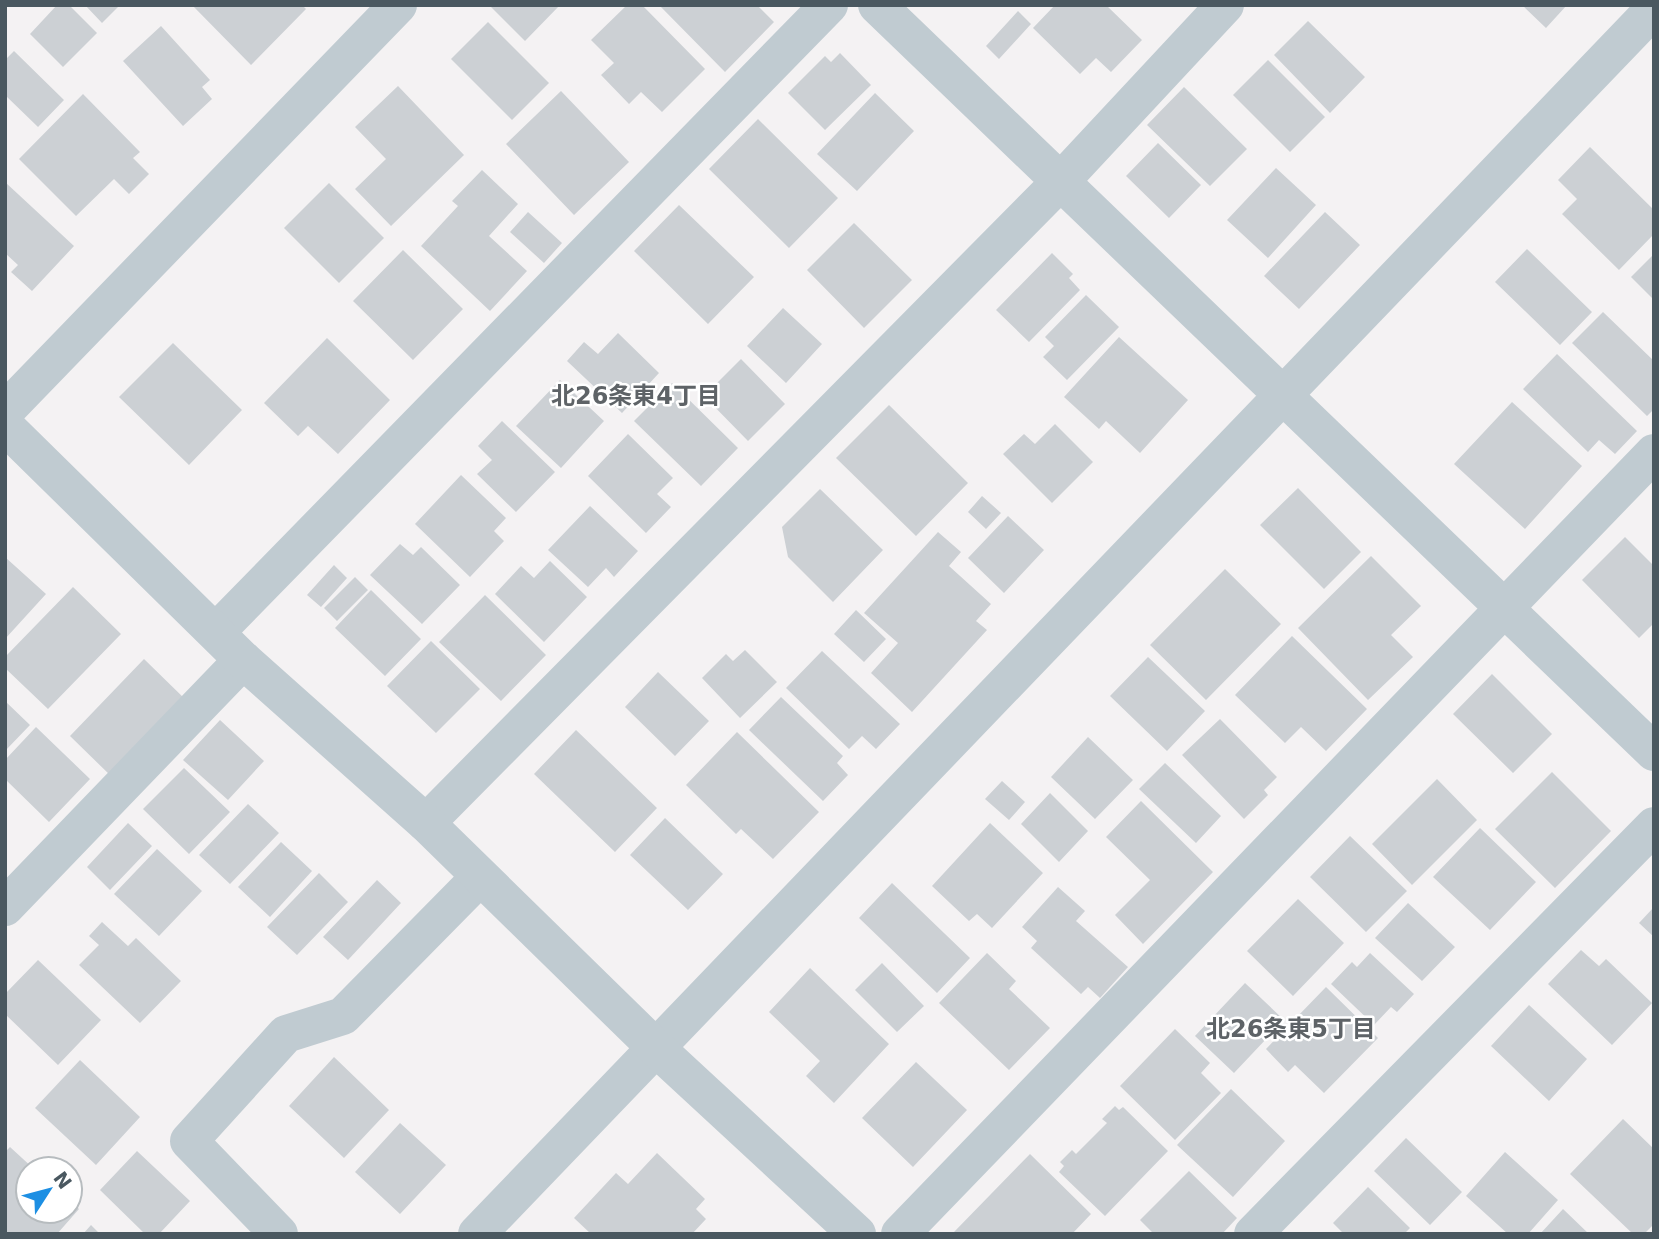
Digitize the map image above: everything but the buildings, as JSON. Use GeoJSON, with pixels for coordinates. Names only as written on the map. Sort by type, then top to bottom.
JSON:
{"type":"FeatureCollection","features":[{"type":"Feature","properties":{"kind":"street"},"geometry":{"type":"LineString","coordinates":[[5,411],[398,5]]}},
{"type":"Feature","properties":{"kind":"street"},"geometry":{"type":"LineString","coordinates":[[216,632],[829,5]]}},
{"type":"Feature","properties":{"kind":"street"},"geometry":{"type":"LineString","coordinates":[[877,5],[1654,752]]}},
{"type":"Feature","properties":{"kind":"street"},"geometry":{"type":"LineString","coordinates":[[426,823],[1060,182],[1225,5]]}},
{"type":"Feature","properties":{"kind":"street"},"geometry":{"type":"LineString","coordinates":[[477,1234],[1654,9]]}},
{"type":"Feature","properties":{"kind":"street"},"geometry":{"type":"LineString","coordinates":[[5,426],[243,660],[426,823],[656,1048],[857,1234]]}},
{"type":"Feature","properties":{"kind":"street"},"geometry":{"type":"LineString","coordinates":[[901,1234],[1654,453]]}},
{"type":"Feature","properties":{"kind":"street"},"geometry":{"type":"LineString","coordinates":[[5,906],[243,660]]}},
{"type":"Feature","properties":{"kind":"street"},"geometry":{"type":"LineString","coordinates":[[1253,1234],[1654,826]]}},
{"type":"Feature","properties":{"kind":"street"},"geometry":{"type":"LineString","coordinates":[[279,1234],[189,1142],[286,1034],[343,1016],[480,877]]}},
{"type":"Feature","properties":{"kind":"district","name":"北26条東4丁目"},"geometry":{"type":"Point","coordinates":[636,396]}},
{"type":"Feature","properties":{"kind":"district","name":"北26条東5丁目"},"geometry":{"type":"Point","coordinates":[1291,1029]}}]}
